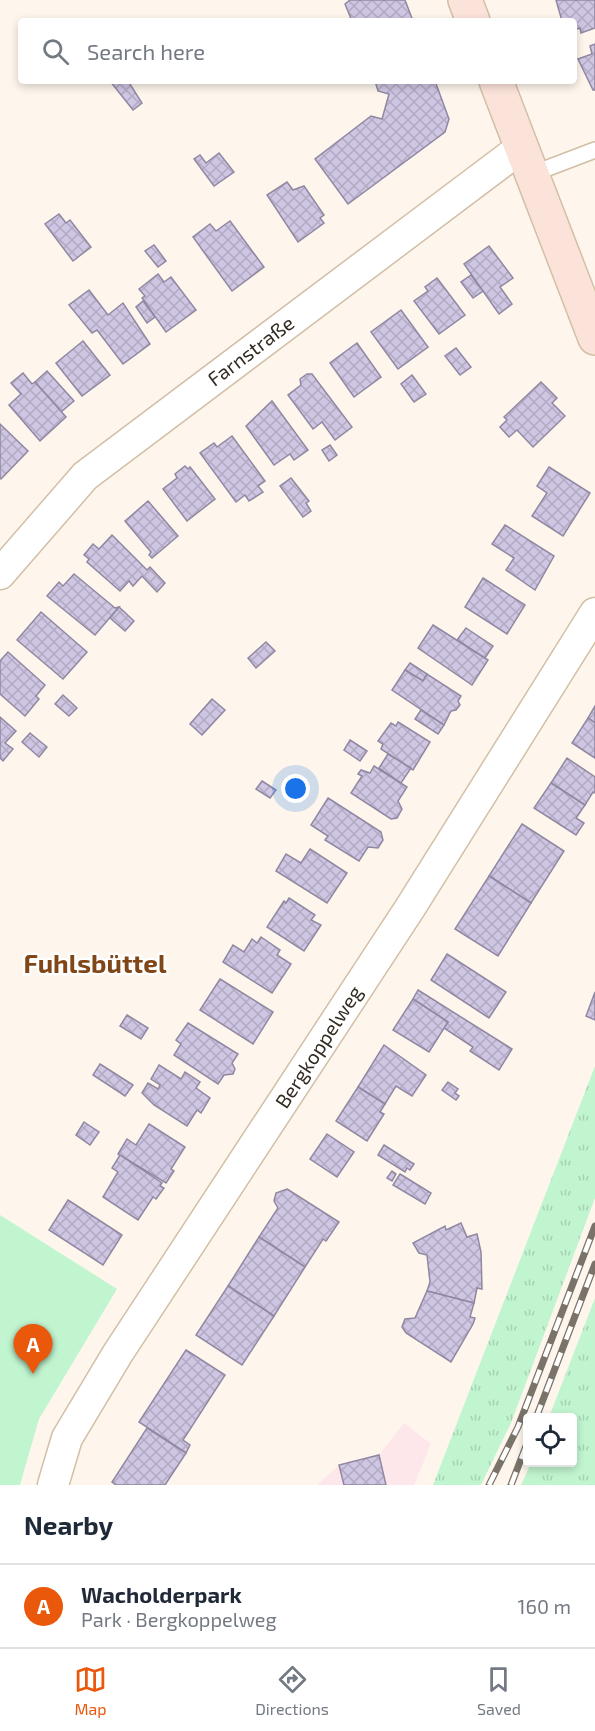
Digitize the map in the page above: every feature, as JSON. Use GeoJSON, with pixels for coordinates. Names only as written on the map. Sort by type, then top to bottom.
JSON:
{"type":"FeatureCollection","features":[{"type":"Feature","properties":{"kind":"street"},"geometry":{"type":"LineString","coordinates":[[465,0],[472,18]]}},
{"type":"Feature","properties":{"kind":"street"},"geometry":{"type":"LineString","coordinates":[[497,84],[595,338]]}},
{"type":"Feature","properties":{"kind":"street","name":"Farnstraße"},"geometry":{"type":"LineString","coordinates":[[0,574],[85,476],[527,160]]}},
{"type":"Feature","properties":{"kind":"street","name":"Bergkoppelweg"},"geometry":{"type":"LineString","coordinates":[[53,1485],[67,1438],[118,1353],[410,908],[595,613]]}},
{"type":"Feature","properties":{"kind":"lane"},"geometry":{"type":"LineString","coordinates":[[527,160],[595,150]]}},
{"type":"Feature","properties":{"kind":"shaded area"},"geometry":{"type":"Polygon","coordinates":[[[404,1423],[431,1444],[414,1485],[317,1485],[339,1465],[379,1455],[404,1423]]]}},
{"type":"Feature","properties":{"kind":"green space"},"geometry":{"type":"Polygon","coordinates":[[[595,1066],[595,1198],[511,1423],[481,1485],[433,1485],[595,1066]]]}},
{"type":"Feature","properties":{"kind":"green space"},"geometry":{"type":"Polygon","coordinates":[[[0,1215],[117,1289],[39,1419],[20,1485],[0,1485],[0,1215]]]}},
{"type":"Feature","properties":{"kind":"green space"},"geometry":{"type":"Polygon","coordinates":[[[595,1298],[595,1485],[521,1485],[529,1467],[577,1467],[577,1413],[551,1413],[595,1298]]]}},
{"type":"Feature","properties":{"kind":"building"},"geometry":{"type":"Polygon","coordinates":[[[350,0],[405,0],[412,18],[351,18],[345,4],[350,0]]]}},
{"type":"Feature","properties":{"kind":"building"},"geometry":{"type":"Polygon","coordinates":[[[556,0],[595,0],[595,28],[581,33],[580,28],[577,29],[577,18],[561,18],[556,0]]]}},
{"type":"Feature","properties":{"kind":"building"},"geometry":{"type":"Polygon","coordinates":[[[595,44],[595,90],[593,90],[578,59],[592,54],[590,46],[595,44]]]}},
{"type":"Feature","properties":{"kind":"building"},"geometry":{"type":"Polygon","coordinates":[[[112,84],[130,84],[142,103],[133,110],[112,84]]]}},
{"type":"Feature","properties":{"kind":"building"},"geometry":{"type":"Polygon","coordinates":[[[376,84],[436,84],[449,119],[445,132],[348,204],[315,159],[371,116],[382,119],[389,94],[378,91],[376,84]]]}},
{"type":"Feature","properties":{"kind":"building"},"geometry":{"type":"Polygon","coordinates":[[[219,153],[234,172],[214,186],[194,159],[200,155],[206,163],[219,153]]]}},
{"type":"Feature","properties":{"kind":"building"},"geometry":{"type":"Polygon","coordinates":[[[287,182],[293,190],[304,186],[324,215],[320,218],[324,223],[298,242],[267,195],[287,182]]]}},
{"type":"Feature","properties":{"kind":"building"},"geometry":{"type":"Polygon","coordinates":[[[59,214],[66,223],[70,220],[91,247],[73,261],[45,224],[59,214]]]}},
{"type":"Feature","properties":{"kind":"building"},"geometry":{"type":"Polygon","coordinates":[[[230,221],[264,267],[232,291],[193,237],[210,224],[216,231],[230,221]]]}},
{"type":"Feature","properties":{"kind":"building"},"geometry":{"type":"Polygon","coordinates":[[[154,245],[166,261],[158,267],[145,251],[154,245]]]}},
{"type":"Feature","properties":{"kind":"building"},"geometry":{"type":"Polygon","coordinates":[[[489,246],[513,278],[500,287],[512,304],[499,314],[464,264],[489,246]]]}},
{"type":"Feature","properties":{"kind":"building"},"geometry":{"type":"Polygon","coordinates":[[[158,274],[164,282],[171,277],[196,310],[166,332],[142,298],[145,296],[139,289],[158,274]]]}},
{"type":"Feature","properties":{"kind":"building"},"geometry":{"type":"Polygon","coordinates":[[[471,275],[483,291],[473,298],[461,282],[471,275]]]}},
{"type":"Feature","properties":{"kind":"building"},"geometry":{"type":"Polygon","coordinates":[[[437,278],[465,315],[439,334],[414,301],[428,291],[425,287],[437,278]]]}},
{"type":"Feature","properties":{"kind":"building"},"geometry":{"type":"Polygon","coordinates":[[[89,290],[108,315],[123,303],[150,344],[123,364],[97,330],[92,333],[69,305],[89,290]]]}},
{"type":"Feature","properties":{"kind":"building"},"geometry":{"type":"Polygon","coordinates":[[[143,301],[155,317],[147,323],[136,307],[143,301]]]}},
{"type":"Feature","properties":{"kind":"building"},"geometry":{"type":"Polygon","coordinates":[[[401,310],[428,347],[398,369],[371,332],[401,310]]]}},
{"type":"Feature","properties":{"kind":"building"},"geometry":{"type":"Polygon","coordinates":[[[83,341],[110,375],[82,396],[56,363],[83,341]]]}},
{"type":"Feature","properties":{"kind":"building"},"geometry":{"type":"Polygon","coordinates":[[[357,343],[381,377],[354,397],[330,363],[357,343]]]}},
{"type":"Feature","properties":{"kind":"building"},"geometry":{"type":"Polygon","coordinates":[[[456,348],[471,367],[460,375],[445,356],[456,348]]]}},
{"type":"Feature","properties":{"kind":"building"},"geometry":{"type":"Polygon","coordinates":[[[47,371],[74,401],[61,412],[35,382],[47,371]]]}},
{"type":"Feature","properties":{"kind":"building"},"geometry":{"type":"Polygon","coordinates":[[[23,373],[32,384],[35,382],[66,417],[40,441],[9,405],[21,394],[11,383],[23,373]]]}},
{"type":"Feature","properties":{"kind":"building"},"geometry":{"type":"Polygon","coordinates":[[[307,374],[312,374],[352,427],[335,440],[322,422],[313,429],[288,395],[301,385],[300,379],[307,374]]]}},
{"type":"Feature","properties":{"kind":"building"},"geometry":{"type":"Polygon","coordinates":[[[412,375],[426,394],[414,402],[401,384],[412,375]]]}},
{"type":"Feature","properties":{"kind":"building"},"geometry":{"type":"Polygon","coordinates":[[[541,382],[557,398],[552,403],[565,416],[533,447],[517,430],[509,437],[500,427],[507,420],[504,417],[541,382]]]}},
{"type":"Feature","properties":{"kind":"building"},"geometry":{"type":"Polygon","coordinates":[[[272,401],[308,450],[294,460],[290,454],[274,465],[246,426],[272,401]]]}},
{"type":"Feature","properties":{"kind":"building"},"geometry":{"type":"Polygon","coordinates":[[[0,424],[28,451],[1,479],[0,478],[0,424]]]}},
{"type":"Feature","properties":{"kind":"building"},"geometry":{"type":"Polygon","coordinates":[[[232,436],[265,481],[258,486],[263,492],[249,501],[245,495],[236,502],[200,453],[214,443],[217,447],[232,436]]]}},
{"type":"Feature","properties":{"kind":"building"},"geometry":{"type":"Polygon","coordinates":[[[330,445],[337,455],[329,461],[322,450],[330,445]]]}},
{"type":"Feature","properties":{"kind":"building"},"geometry":{"type":"Polygon","coordinates":[[[185,466],[188,469],[190,467],[215,499],[187,521],[163,489],[177,478],[175,474],[185,466]]]}},
{"type":"Feature","properties":{"kind":"building"},"geometry":{"type":"Polygon","coordinates":[[[549,467],[590,493],[563,536],[532,516],[547,493],[537,486],[549,467]]]}},
{"type":"Feature","properties":{"kind":"building"},"geometry":{"type":"Polygon","coordinates":[[[291,478],[309,501],[306,503],[311,511],[303,517],[280,486],[291,478]]]}},
{"type":"Feature","properties":{"kind":"building"},"geometry":{"type":"Polygon","coordinates":[[[148,501],[178,536],[152,558],[149,555],[151,552],[125,521],[148,501]]]}},
{"type":"Feature","properties":{"kind":"building"},"geometry":{"type":"Polygon","coordinates":[[[505,525],[554,556],[535,590],[506,570],[514,558],[492,544],[505,525]]]}},
{"type":"Feature","properties":{"kind":"building"},"geometry":{"type":"Polygon","coordinates":[[[112,535],[147,570],[150,567],[165,583],[157,592],[142,576],[133,586],[129,581],[120,591],[87,562],[89,559],[84,555],[93,544],[99,549],[112,535]]]}},
{"type":"Feature","properties":{"kind":"building"},"geometry":{"type":"Polygon","coordinates":[[[74,574],[115,608],[119,607],[95,635],[47,596],[59,582],[63,586],[74,574]]]}},
{"type":"Feature","properties":{"kind":"building"},"geometry":{"type":"Polygon","coordinates":[[[483,578],[525,605],[507,634],[465,607],[483,578]]]}},
{"type":"Feature","properties":{"kind":"building"},"geometry":{"type":"Polygon","coordinates":[[[119,607],[134,621],[125,631],[110,618],[119,607]]]}},
{"type":"Feature","properties":{"kind":"building"},"geometry":{"type":"Polygon","coordinates":[[[41,612],[87,652],[63,679],[17,640],[41,612]]]}},
{"type":"Feature","properties":{"kind":"building"},"geometry":{"type":"Polygon","coordinates":[[[433,625],[488,660],[472,685],[418,648],[433,625]]]}},
{"type":"Feature","properties":{"kind":"building"},"geometry":{"type":"Polygon","coordinates":[[[466,628],[493,646],[485,658],[457,640],[466,628]]]}},
{"type":"Feature","properties":{"kind":"building"},"geometry":{"type":"Polygon","coordinates":[[[266,642],[275,651],[256,668],[248,658],[266,642]]]}},
{"type":"Feature","properties":{"kind":"building"},"geometry":{"type":"Polygon","coordinates":[[[8,652],[45,685],[36,696],[39,699],[25,716],[0,694],[0,661],[8,652]]]}},
{"type":"Feature","properties":{"kind":"building"},"geometry":{"type":"Polygon","coordinates":[[[410,663],[427,674],[423,681],[405,670],[410,663]]]}},
{"type":"Feature","properties":{"kind":"building"},"geometry":{"type":"Polygon","coordinates":[[[405,670],[423,681],[427,674],[461,696],[458,701],[460,705],[456,710],[451,711],[444,725],[392,690],[405,670]]]}},
{"type":"Feature","properties":{"kind":"building"},"geometry":{"type":"Polygon","coordinates":[[[63,695],[77,708],[69,716],[55,704],[63,695]]]}},
{"type":"Feature","properties":{"kind":"building"},"geometry":{"type":"Polygon","coordinates":[[[212,699],[225,710],[202,735],[190,724],[212,699]]]}},
{"type":"Feature","properties":{"kind":"building"},"geometry":{"type":"Polygon","coordinates":[[[595,706],[595,723],[588,718],[595,706]]]}},
{"type":"Feature","properties":{"kind":"building"},"geometry":{"type":"Polygon","coordinates":[[[421,710],[444,725],[438,734],[415,719],[421,710]]]}},
{"type":"Feature","properties":{"kind":"building"},"geometry":{"type":"Polygon","coordinates":[[[0,717],[16,731],[5,743],[13,749],[3,761],[0,758],[0,717]]]}},
{"type":"Feature","properties":{"kind":"building"},"geometry":{"type":"Polygon","coordinates":[[[588,718],[595,723],[595,758],[572,743],[588,718]]]}},
{"type":"Feature","properties":{"kind":"building"},"geometry":{"type":"Polygon","coordinates":[[[398,722],[430,742],[413,770],[381,749],[383,744],[378,741],[391,723],[396,726],[398,722]]]}},
{"type":"Feature","properties":{"kind":"building"},"geometry":{"type":"Polygon","coordinates":[[[30,733],[47,747],[39,757],[22,742],[30,733]]]}},
{"type":"Feature","properties":{"kind":"building"},"geometry":{"type":"Polygon","coordinates":[[[350,740],[367,751],[360,761],[344,750],[350,740]]]}},
{"type":"Feature","properties":{"kind":"building"},"geometry":{"type":"Polygon","coordinates":[[[388,754],[411,768],[401,783],[379,768],[388,754]]]}},
{"type":"Feature","properties":{"kind":"building"},"geometry":{"type":"Polygon","coordinates":[[[567,758],[595,777],[595,793],[593,792],[585,805],[551,783],[567,758]]]}},
{"type":"Feature","properties":{"kind":"building"},"geometry":{"type":"Polygon","coordinates":[[[374,766],[407,787],[398,801],[402,809],[397,818],[391,819],[351,793],[362,776],[358,774],[361,770],[370,773],[374,766]]]}},
{"type":"Feature","properties":{"kind":"building"},"geometry":{"type":"Polygon","coordinates":[[[262,781],[276,790],[270,798],[256,789],[262,781]]]}},
{"type":"Feature","properties":{"kind":"building"},"geometry":{"type":"Polygon","coordinates":[[[551,783],[585,805],[576,818],[584,823],[576,835],[534,808],[551,783]]]}},
{"type":"Feature","properties":{"kind":"building"},"geometry":{"type":"Polygon","coordinates":[[[328,798],[381,832],[383,840],[378,848],[368,847],[359,861],[325,840],[328,836],[311,825],[328,798]]]}},
{"type":"Feature","properties":{"kind":"building"},"geometry":{"type":"Polygon","coordinates":[[[522,824],[564,851],[531,903],[489,876],[522,824]]]}},
{"type":"Feature","properties":{"kind":"building"},"geometry":{"type":"Polygon","coordinates":[[[310,849],[347,873],[327,903],[276,871],[286,854],[301,863],[310,849]]]}},
{"type":"Feature","properties":{"kind":"building"},"geometry":{"type":"Polygon","coordinates":[[[489,876],[531,903],[498,956],[455,929],[489,876]]]}},
{"type":"Feature","properties":{"kind":"building"},"geometry":{"type":"Polygon","coordinates":[[[289,898],[315,915],[311,920],[321,925],[304,951],[267,927],[284,901],[286,903],[289,898]]]}},
{"type":"Feature","properties":{"kind":"building"},"geometry":{"type":"Polygon","coordinates":[[[261,937],[280,950],[277,955],[291,964],[272,993],[223,962],[233,945],[244,952],[252,939],[257,943],[261,937]]]}},
{"type":"Feature","properties":{"kind":"building"},"geometry":{"type":"Polygon","coordinates":[[[447,954],[506,992],[489,1018],[431,980],[447,954]]]}},
{"type":"Feature","properties":{"kind":"building"},"geometry":{"type":"Polygon","coordinates":[[[220,979],[273,1012],[253,1044],[200,1010],[220,979]]]}},
{"type":"Feature","properties":{"kind":"building"},"geometry":{"type":"Polygon","coordinates":[[[418,990],[512,1049],[499,1070],[470,1051],[473,1047],[444,1028],[448,1022],[413,999],[418,990]]]}},
{"type":"Feature","properties":{"kind":"building"},"geometry":{"type":"Polygon","coordinates":[[[595,992],[595,1020],[586,1016],[595,992]]]}},
{"type":"Feature","properties":{"kind":"building"},"geometry":{"type":"Polygon","coordinates":[[[413,999],[448,1022],[429,1052],[393,1030],[413,999]]]}},
{"type":"Feature","properties":{"kind":"building"},"geometry":{"type":"Polygon","coordinates":[[[127,1015],[148,1028],[141,1039],[120,1026],[127,1015]]]}},
{"type":"Feature","properties":{"kind":"building"},"geometry":{"type":"Polygon","coordinates":[[[188,1023],[238,1054],[232,1063],[235,1069],[233,1074],[224,1075],[218,1084],[174,1055],[181,1044],[176,1040],[188,1023]]]}},
{"type":"Feature","properties":{"kind":"building"},"geometry":{"type":"Polygon","coordinates":[[[384,1045],[426,1075],[412,1096],[396,1086],[385,1104],[358,1087],[384,1045]]]}},
{"type":"Feature","properties":{"kind":"building"},"geometry":{"type":"Polygon","coordinates":[[[100,1064],[133,1085],[125,1096],[93,1075],[100,1064]]]}},
{"type":"Feature","properties":{"kind":"building"},"geometry":{"type":"Polygon","coordinates":[[[159,1065],[181,1079],[185,1072],[200,1082],[196,1088],[210,1098],[201,1113],[197,1110],[187,1126],[154,1105],[142,1093],[148,1083],[158,1089],[160,1085],[151,1079],[159,1065]]]}},
{"type":"Feature","properties":{"kind":"building"},"geometry":{"type":"Polygon","coordinates":[[[448,1082],[458,1089],[455,1093],[459,1096],[456,1100],[442,1090],[448,1082]]]}},
{"type":"Feature","properties":{"kind":"building"},"geometry":{"type":"Polygon","coordinates":[[[358,1087],[385,1104],[380,1112],[384,1114],[367,1141],[336,1121],[358,1087]]]}},
{"type":"Feature","properties":{"kind":"building"},"geometry":{"type":"Polygon","coordinates":[[[84,1122],[99,1132],[90,1145],[76,1135],[84,1122]]]}},
{"type":"Feature","properties":{"kind":"building"},"geometry":{"type":"Polygon","coordinates":[[[149,1124],[185,1147],[171,1169],[174,1171],[166,1183],[118,1154],[127,1139],[136,1145],[149,1124]]]}},
{"type":"Feature","properties":{"kind":"building"},"geometry":{"type":"Polygon","coordinates":[[[327,1134],[354,1152],[337,1177],[310,1159],[327,1134]]]}},
{"type":"Feature","properties":{"kind":"building"},"geometry":{"type":"Polygon","coordinates":[[[384,1145],[414,1164],[410,1170],[407,1168],[405,1172],[378,1155],[384,1145]]]}},
{"type":"Feature","properties":{"kind":"building"},"geometry":{"type":"Polygon","coordinates":[[[120,1155],[162,1183],[160,1186],[164,1188],[156,1199],[153,1197],[138,1220],[103,1197],[118,1172],[112,1168],[120,1155]]]}},
{"type":"Feature","properties":{"kind":"building"},"geometry":{"type":"Polygon","coordinates":[[[392,1171],[396,1174],[392,1181],[387,1178],[392,1171]]]}},
{"type":"Feature","properties":{"kind":"building"},"geometry":{"type":"Polygon","coordinates":[[[400,1174],[431,1193],[425,1204],[393,1185],[400,1174]]]}},
{"type":"Feature","properties":{"kind":"building"},"geometry":{"type":"Polygon","coordinates":[[[287,1189],[339,1222],[326,1241],[323,1239],[305,1267],[259,1237],[278,1208],[274,1201],[276,1193],[287,1189]]]}},
{"type":"Feature","properties":{"kind":"building"},"geometry":{"type":"Polygon","coordinates":[[[68,1200],[122,1235],[103,1265],[49,1230],[68,1200]]]}},
{"type":"Feature","properties":{"kind":"building"},"geometry":{"type":"Polygon","coordinates":[[[461,1223],[467,1237],[477,1234],[481,1252],[482,1289],[477,1288],[474,1303],[427,1291],[430,1282],[427,1255],[419,1253],[413,1243],[445,1226],[446,1230],[461,1223]]]}},
{"type":"Feature","properties":{"kind":"building"},"geometry":{"type":"Polygon","coordinates":[[[259,1237],[305,1267],[274,1316],[228,1286],[259,1237]]]}},
{"type":"Feature","properties":{"kind":"building"},"geometry":{"type":"Polygon","coordinates":[[[228,1286],[274,1316],[242,1365],[196,1335],[228,1286]]]}},
{"type":"Feature","properties":{"kind":"building"},"geometry":{"type":"Polygon","coordinates":[[[427,1291],[474,1303],[470,1317],[475,1318],[473,1324],[451,1362],[406,1333],[402,1327],[405,1319],[415,1318],[427,1291]]]}},
{"type":"Feature","properties":{"kind":"building"},"geometry":{"type":"Polygon","coordinates":[[[186,1350],[225,1375],[183,1440],[190,1445],[186,1453],[139,1422],[186,1350]]]}},
{"type":"Feature","properties":{"kind":"building"},"geometry":{"type":"Polygon","coordinates":[[[147,1428],[186,1453],[165,1485],[116,1485],[112,1482],[147,1428]]]}},
{"type":"Feature","properties":{"kind":"building"},"geometry":{"type":"Polygon","coordinates":[[[379,1455],[386,1485],[344,1485],[339,1465],[379,1455]]]}},
{"type":"Feature","properties":{"kind":"railway"},"geometry":{"type":"LineString","coordinates":[[489,1485],[518,1427],[595,1226]]}},
{"type":"Feature","properties":{"kind":"railway"},"geometry":{"type":"LineString","coordinates":[[538,1413],[595,1264]]}},
{"type":"Feature","properties":{"kind":"railway"},"geometry":{"type":"LineString","coordinates":[[511,1485],[523,1454]]}},
{"type":"Feature","properties":{"kind":"place","name":"Wacholderpark"},"geometry":{"type":"Point","coordinates":[33,1374]}},
{"type":"Feature","properties":{"kind":"district","name":"Fuhlsbüttel"},"geometry":{"type":"Point","coordinates":[95,964]}}]}
